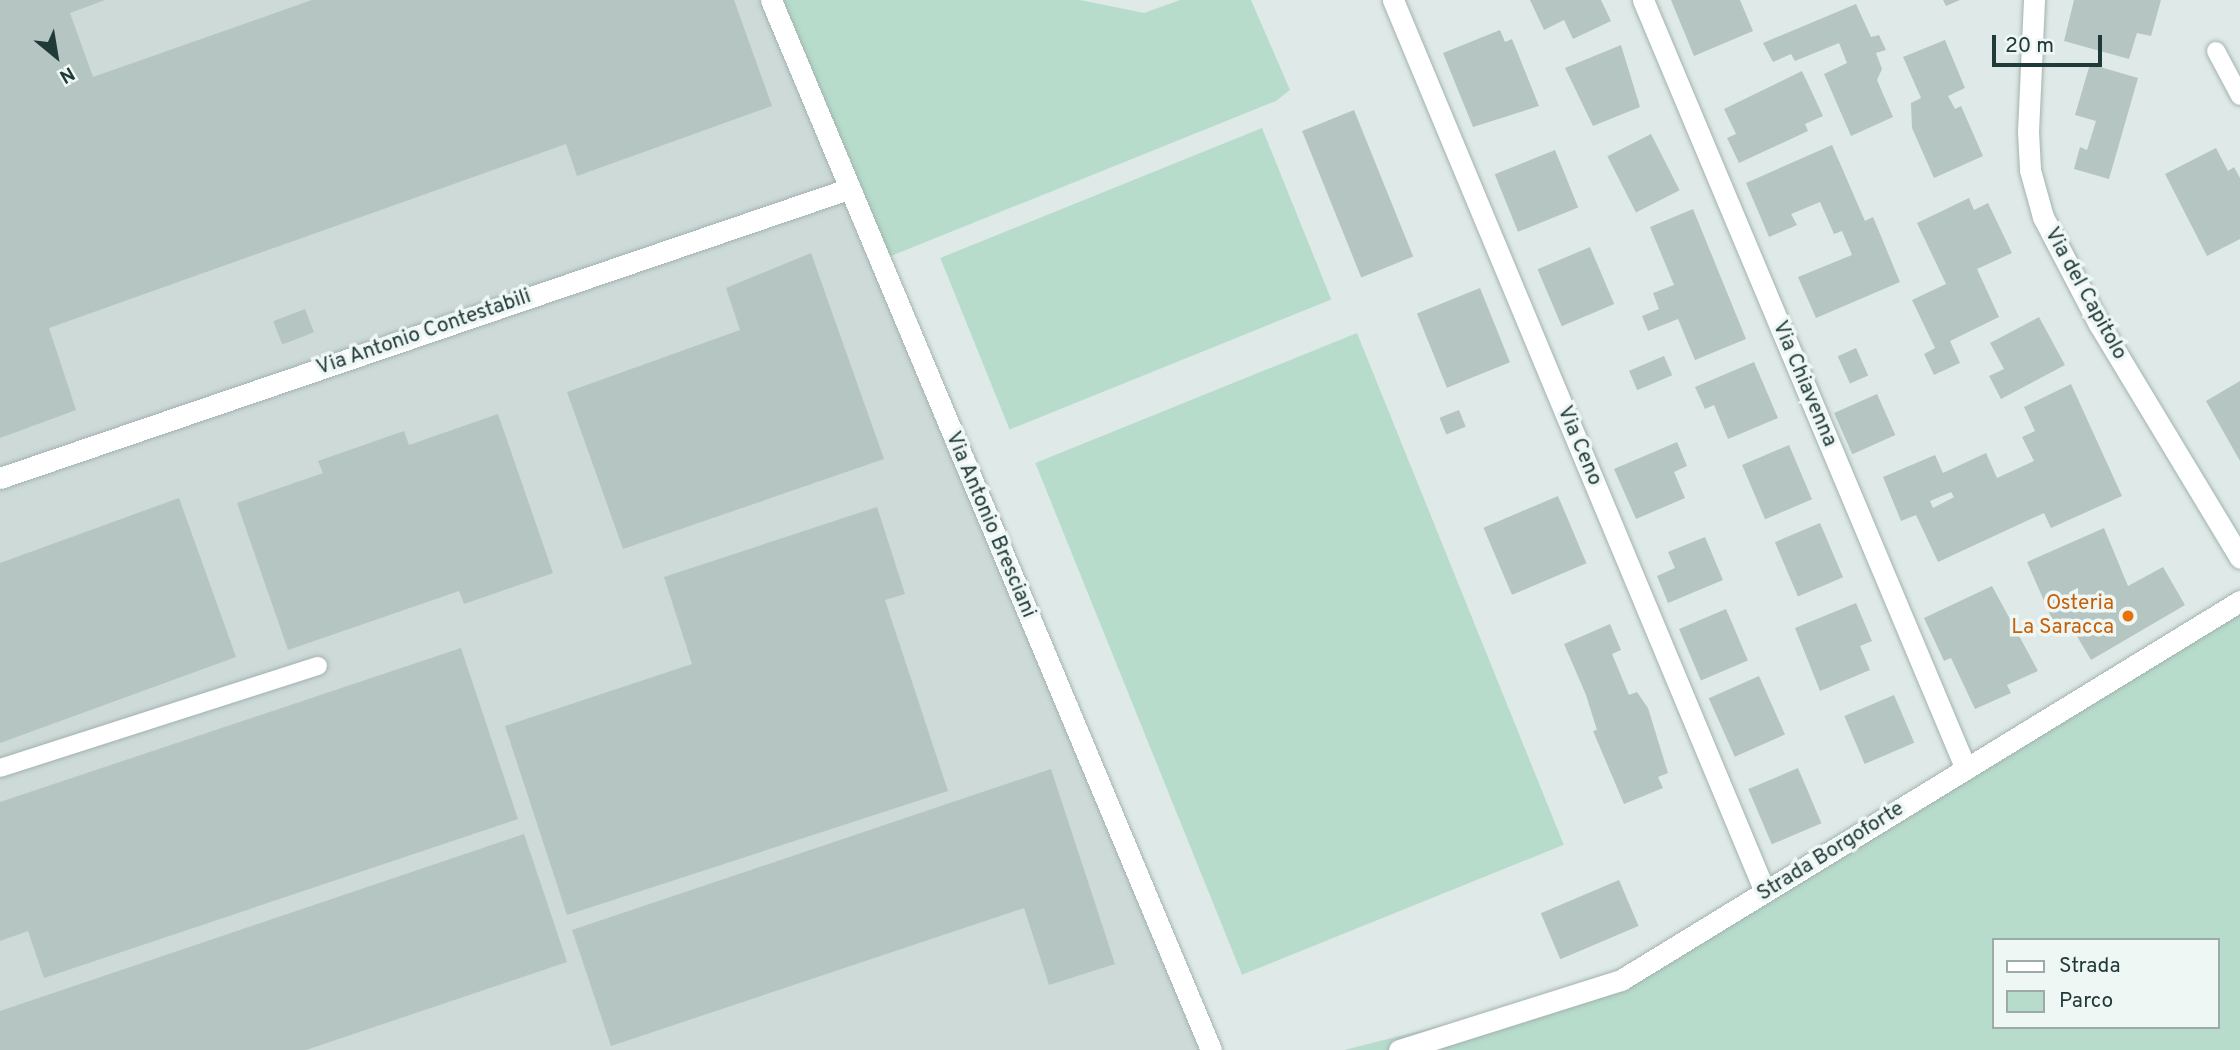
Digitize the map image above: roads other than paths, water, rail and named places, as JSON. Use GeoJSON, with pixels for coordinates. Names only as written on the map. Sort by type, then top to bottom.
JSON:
{"type":"FeatureCollection","features":[{"type":"Feature","properties":{"kind":"street","name":"Via Antonio Bresciani"},"geometry":{"type":"LineString","coordinates":[[771,0],[848,189],[1212,1050]]}},
{"type":"Feature","properties":{"kind":"street","name":"Via Ceno"},"geometry":{"type":"LineString","coordinates":[[1393,0],[1765,892]]}},
{"type":"Feature","properties":{"kind":"street","name":"Via Chiavenna"},"geometry":{"type":"LineString","coordinates":[[1643,0],[1966,769]]}},
{"type":"Feature","properties":{"kind":"street","name":"Via del Capitolo"},"geometry":{"type":"LineString","coordinates":[[2034,0],[2028,131],[2030,170],[2043,217],[2099,324],[2240,558]]}},
{"type":"Feature","properties":{"kind":"street","name":"Via Antonio Contestabili"},"geometry":{"type":"LineString","coordinates":[[0,478],[848,189]]}},
{"type":"Feature","properties":{"kind":"street","name":"Strada Borgoforte"},"geometry":{"type":"LineString","coordinates":[[1399,1050],[1621,980],[2240,601]]}},
{"type":"Feature","properties":{"kind":"lane"},"geometry":{"type":"LineString","coordinates":[[2216,51],[2240,96]]}},
{"type":"Feature","properties":{"kind":"lane"},"geometry":{"type":"LineString","coordinates":[[0,768],[318,666]]}},
{"type":"Feature","properties":{"kind":"place","name":"Osteria La Saracca"},"geometry":{"type":"Point","coordinates":[2128,616]}}]}
